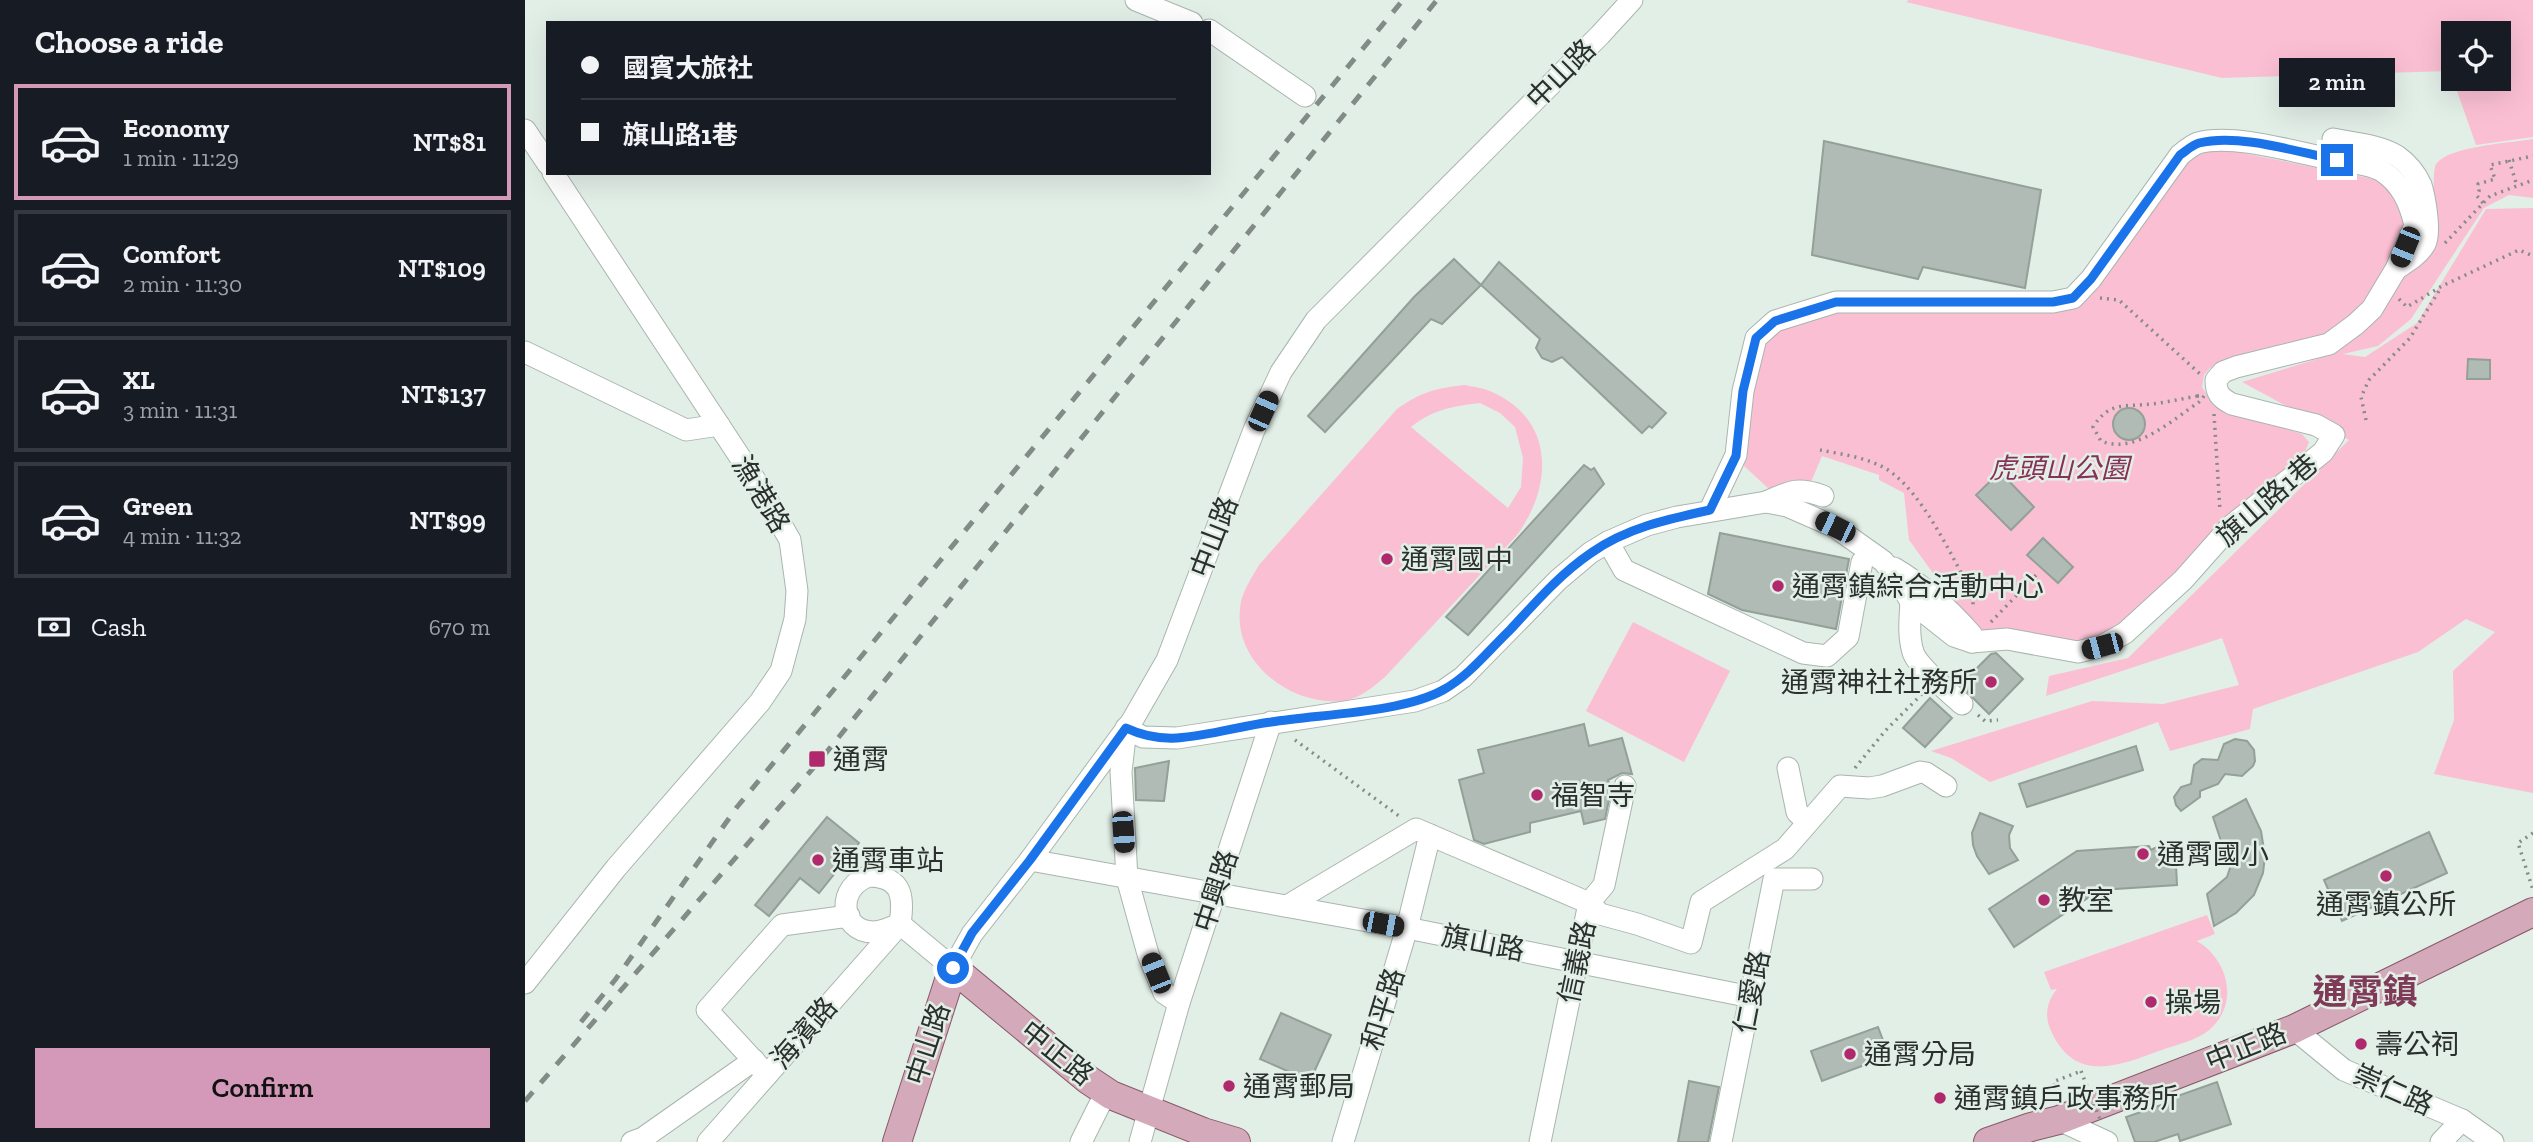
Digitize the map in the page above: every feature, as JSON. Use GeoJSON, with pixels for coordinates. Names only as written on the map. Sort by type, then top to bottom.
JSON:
{"type":"FeatureCollection","features":[{"type":"Feature","properties":{"kind":"main road","name":"中正路"},"geometry":{"type":"LineString","coordinates":[[1998,1140],[2059,1120],[2294,1029],[2533,912]]}},
{"type":"Feature","properties":{"kind":"main road","name":"中正路"},"geometry":{"type":"LineString","coordinates":[[953,968],[1106,1092],[1201,1137],[1236,1142]]}},
{"type":"Feature","properties":{"kind":"main road","name":"中山路"},"geometry":{"type":"LineString","coordinates":[[897,1142],[953,968]]}},
{"type":"Feature","properties":{"kind":"street"},"geometry":{"type":"LineString","coordinates":[[1136,0],[1187,21]]}},
{"type":"Feature","properties":{"kind":"street","name":"中山路"},"geometry":{"type":"LineString","coordinates":[[953,968],[972,933],[1030,860],[1126,728],[1167,660],[1254,430],[1280,372],[1316,320],[1632,0]]}},
{"type":"Feature","properties":{"kind":"street"},"geometry":{"type":"LineString","coordinates":[[1211,31],[1305,96]]}},
{"type":"Feature","properties":{"kind":"street"},"geometry":{"type":"LineString","coordinates":[[525,130],[546,161]]}},
{"type":"Feature","properties":{"kind":"street"},"geometry":{"type":"LineString","coordinates":[[2333,139],[2378,148],[2395,155],[2410,168],[2421,185],[2429,232],[2426,243],[2417,255],[2396,269]]}},
{"type":"Feature","properties":{"kind":"street","name":"旗山路1巷"},"geometry":{"type":"LineString","coordinates":[[1972,639],[2007,639],[2078,652],[2102,646],[2125,634],[2183,580],[2231,526],[2323,452],[2334,435],[2316,425],[2221,399],[2215,380],[2223,372],[2236,367],[2329,344],[2372,309],[2396,269],[2415,225],[2407,197],[2381,170],[2248,143],[2218,141],[2196,144],[2180,155],[2105,262],[2073,298]]}},
{"type":"Feature","properties":{"kind":"street","name":"漁港路"},"geometry":{"type":"LineString","coordinates":[[525,983],[616,868],[760,702],[781,671],[795,619],[796,578],[790,540],[759,486],[555,175]]}},
{"type":"Feature","properties":{"kind":"street"},"geometry":{"type":"LineString","coordinates":[[1710,510],[1736,456],[1743,391],[1756,338],[1775,321],[1836,302],[2053,302],[2073,298]]}},
{"type":"Feature","properties":{"kind":"street"},"geometry":{"type":"LineString","coordinates":[[525,352],[686,430],[719,425]]}},
{"type":"Feature","properties":{"kind":"street"},"geometry":{"type":"LineString","coordinates":[[1179,1003],[1164,993],[1148,954],[1127,878],[1121,772],[1126,728],[1143,737],[1177,738],[1415,701],[1443,691],[1463,677],[1575,565],[1608,542],[1647,525],[1710,510],[1766,502],[1793,490],[1823,496]]}},
{"type":"Feature","properties":{"kind":"street"},"geometry":{"type":"LineString","coordinates":[[1766,502],[1787,506],[1835,527],[1873,562],[1896,577],[1911,602],[1954,636],[1972,639]]}},
{"type":"Feature","properties":{"kind":"street"},"geometry":{"type":"LineString","coordinates":[[1608,542],[1624,570],[1803,653],[1827,656],[1848,637],[1873,562]]}},
{"type":"Feature","properties":{"kind":"street"},"geometry":{"type":"LineString","coordinates":[[1873,562],[1913,579],[1972,639]]}},
{"type":"Feature","properties":{"kind":"street"},"geometry":{"type":"LineString","coordinates":[[1911,602],[1909,627],[1913,654],[1962,704]]}},
{"type":"Feature","properties":{"kind":"street","name":"中興路"},"geometry":{"type":"LineString","coordinates":[[1140,1142],[1179,1003],[1271,722]]}},
{"type":"Feature","properties":{"kind":"street"},"geometry":{"type":"LineString","coordinates":[[1788,768],[1797,812],[1807,821]]}},
{"type":"Feature","properties":{"kind":"street"},"geometry":{"type":"LineString","coordinates":[[1287,906],[1423,832],[1589,903],[1600,914],[1691,943],[1701,902],[1785,849],[1840,786],[1882,786],[1920,772],[1946,786]]}},
{"type":"Feature","properties":{"kind":"street","name":"信義路"},"geometry":{"type":"LineString","coordinates":[[1540,1142],[1589,903],[1604,885],[1625,786]]}},
{"type":"Feature","properties":{"kind":"street","name":"和平路"},"geometry":{"type":"LineString","coordinates":[[1343,1142],[1407,928],[1423,832]]}},
{"type":"Feature","properties":{"kind":"street","name":"旗山路"},"geometry":{"type":"LineString","coordinates":[[1030,860],[1407,928],[1751,997]]}},
{"type":"Feature","properties":{"kind":"street"},"geometry":{"type":"LineString","coordinates":[[870,876],[880,876],[896,885],[901,893],[903,902],[900,924],[873,932],[856,926],[849,916],[846,901],[854,884],[870,876]]}},
{"type":"Feature","properties":{"kind":"street","name":"仁愛路"},"geometry":{"type":"LineString","coordinates":[[1721,1142],[1774,879],[1812,879]]}},
{"type":"Feature","properties":{"kind":"street"},"geometry":{"type":"LineString","coordinates":[[632,1142],[761,1067],[707,1010],[782,925],[849,916]]}},
{"type":"Feature","properties":{"kind":"street","name":"中正路"},"geometry":{"type":"LineString","coordinates":[[900,924],[953,968]]}},
{"type":"Feature","properties":{"kind":"street","name":"海濱路"},"geometry":{"type":"LineString","coordinates":[[708,1142],[761,1067],[900,924]]}},
{"type":"Feature","properties":{"kind":"street","name":"崇仁路"},"geometry":{"type":"LineString","coordinates":[[2294,1029],[2344,1070],[2462,1119],[2493,1142]]}},
{"type":"Feature","properties":{"kind":"street"},"geometry":{"type":"LineString","coordinates":[[1081,1142],[1106,1092]]}},
{"type":"Feature","properties":{"kind":"street"},"geometry":{"type":"LineString","coordinates":[[2441,1142],[2462,1119]]}},
{"type":"Feature","properties":{"kind":"street"},"geometry":{"type":"LineString","coordinates":[[2059,1120],[2104,1132]]}},
{"type":"Feature","properties":{"kind":"path"},"geometry":{"type":"LineString","coordinates":[[2483,203],[2477,196],[2478,184],[2495,179],[2490,165],[2533,156]]}},
{"type":"Feature","properties":{"kind":"path"},"geometry":{"type":"LineString","coordinates":[[2509,160],[2517,186]]}},
{"type":"Feature","properties":{"kind":"path"},"geometry":{"type":"LineString","coordinates":[[2440,249],[2490,195],[2533,180]]}},
{"type":"Feature","properties":{"kind":"path"},"geometry":{"type":"LineString","coordinates":[[2407,307],[2442,286],[2519,250],[2533,257]]}},
{"type":"Feature","properties":{"kind":"path"},"geometry":{"type":"LineString","coordinates":[[2366,420],[2361,397],[2369,380],[2410,338],[2442,286]]}},
{"type":"Feature","properties":{"kind":"path"},"geometry":{"type":"LineString","coordinates":[[2073,298],[2119,300],[2201,376]]}},
{"type":"Feature","properties":{"kind":"path"},"geometry":{"type":"LineString","coordinates":[[2204,396],[2140,441],[2112,446],[2101,441],[2094,427],[2102,414],[2125,404],[2151,404],[2204,396]]}},
{"type":"Feature","properties":{"kind":"path"},"geometry":{"type":"LineString","coordinates":[[2214,408],[2220,514]]}},
{"type":"Feature","properties":{"kind":"path"},"geometry":{"type":"LineString","coordinates":[[1821,450],[1886,468],[1909,487],[1973,594],[1972,639]]}},
{"type":"Feature","properties":{"kind":"path"},"geometry":{"type":"LineString","coordinates":[[1972,639],[2038,573]]}},
{"type":"Feature","properties":{"kind":"path"},"geometry":{"type":"LineString","coordinates":[[1840,786],[1885,731],[1920,697]]}},
{"type":"Feature","properties":{"kind":"path"},"geometry":{"type":"LineString","coordinates":[[1271,722],[1423,832]]}},
{"type":"Feature","properties":{"kind":"path"},"geometry":{"type":"LineString","coordinates":[[2533,833],[2518,843],[2533,890]]}},
{"type":"Feature","properties":{"kind":"path"},"geometry":{"type":"LineString","coordinates":[[2053,1082],[2081,1071],[2104,1132]]}},
{"type":"Feature","properties":{"kind":"green space"},"geometry":{"type":"Polygon","coordinates":[[[2533,0],[2533,137],[2476,145],[2457,91],[2511,91],[2511,21],[2441,21],[2441,71],[2222,78],[1906,2],[2533,0]]]}},
{"type":"Feature","properties":{"kind":"green space","name":"虎頭山公園"},"geometry":{"type":"Polygon","coordinates":[[[2533,139],[2533,198],[2509,195],[2484,208],[2411,319],[2378,346],[2343,354],[2365,357],[2417,323],[2486,209],[2533,208],[2533,793],[2434,774],[2454,720],[2453,671],[2495,632],[2466,619],[2418,652],[2253,709],[2250,729],[2170,751],[2158,722],[1990,782],[1951,758],[1931,751],[2092,701],[2163,704],[2239,685],[2222,638],[2046,696],[2049,676],[2128,658],[2349,440],[2242,382],[2327,356],[2319,340],[2210,368],[2204,375],[2202,387],[2214,406],[2302,434],[2309,442],[2305,452],[2231,515],[2128,623],[2101,638],[2074,644],[1971,636],[1964,616],[1909,540],[1904,493],[1879,480],[1879,475],[1822,456],[1811,482],[1791,483],[1769,489],[1744,466],[1754,361],[1772,332],[1853,306],[2061,310],[2174,173],[2198,155],[2218,150],[2374,179],[2388,184],[2404,214],[2403,238],[2369,294],[2435,223],[2434,172],[2440,160],[2464,150],[2533,139]]]}},
{"type":"Feature","properties":{"kind":"green space"},"geometry":{"type":"Polygon","coordinates":[[[1465,385],[1492,392],[1513,404],[1528,419],[1537,437],[1542,456],[1542,476],[1529,516],[1517,535],[1385,677],[1371,688],[1355,698],[1343,701],[1324,701],[1286,689],[1270,678],[1257,664],[1246,647],[1241,629],[1242,597],[1259,565],[1397,409],[1414,398],[1437,389],[1465,385]],[[1480,403],[1443,410],[1411,427],[1508,508],[1521,487],[1523,458],[1515,427],[1500,413],[1480,403]]]}},
{"type":"Feature","properties":{"kind":"green space"},"geometry":{"type":"Polygon","coordinates":[[[1633,622],[1730,671],[1684,762],[1586,711],[1633,622]]]}},
{"type":"Feature","properties":{"kind":"green space"},"geometry":{"type":"Polygon","coordinates":[[[2207,915],[2215,934],[2197,941],[2217,959],[2227,983],[2224,1009],[2208,1031],[2185,1042],[2113,1065],[2086,1065],[2073,1059],[2062,1049],[2049,1027],[2047,1016],[2050,999],[2057,989],[2051,990],[2044,972],[2207,915]]]}},
{"type":"Feature","properties":{"kind":"building"},"geometry":{"type":"Polygon","coordinates":[[[1824,141],[2041,190],[2025,288],[1923,267],[1918,279],[1812,255],[1824,141]]]}},
{"type":"Feature","properties":{"kind":"building"},"geometry":{"type":"Polygon","coordinates":[[[1454,259],[1481,285],[1442,324],[1431,319],[1325,432],[1308,416],[1414,297],[1454,259]]]}},
{"type":"Feature","properties":{"kind":"building"},"geometry":{"type":"Polygon","coordinates":[[[1499,262],[1666,413],[1652,428],[1649,426],[1642,433],[1562,357],[1552,362],[1542,358],[1536,348],[1540,339],[1481,285],[1499,262]]]}},
{"type":"Feature","properties":{"kind":"building"},"geometry":{"type":"Polygon","coordinates":[[[2468,359],[2490,360],[2490,379],[2467,379],[2468,359]]]}},
{"type":"Feature","properties":{"kind":"building"},"geometry":{"type":"Polygon","coordinates":[[[2129,408],[2140,413],[2145,424],[2140,435],[2129,440],[2118,435],[2113,424],[2118,413],[2129,408]]]}},
{"type":"Feature","properties":{"kind":"building"},"geometry":{"type":"Polygon","coordinates":[[[1584,465],[1591,470],[1594,468],[1604,484],[1468,635],[1446,617],[1584,465]]]}},
{"type":"Feature","properties":{"kind":"building"},"geometry":{"type":"Polygon","coordinates":[[[2000,472],[2034,507],[2011,530],[1976,495],[2000,472]]]}},
{"type":"Feature","properties":{"kind":"building","name":"通霄鎮綜合活動中心"},"geometry":{"type":"Polygon","coordinates":[[[1720,533],[1849,559],[1836,629],[1742,610],[1708,594],[1720,533]]]}},
{"type":"Feature","properties":{"kind":"building"},"geometry":{"type":"Polygon","coordinates":[[[2043,538],[2073,567],[2058,583],[2027,555],[2043,538]]]}},
{"type":"Feature","properties":{"kind":"building","name":"通霄神社社務所"},"geometry":{"type":"Polygon","coordinates":[[[1996,653],[2023,679],[1989,714],[1960,685],[1991,654],[1996,653]]]}},
{"type":"Feature","properties":{"kind":"building"},"geometry":{"type":"Polygon","coordinates":[[[1930,698],[1952,718],[1925,747],[1903,728],[1930,698]]]}},
{"type":"Feature","properties":{"kind":"building","name":"福智寺"},"geometry":{"type":"Polygon","coordinates":[[[1584,724],[1589,746],[1622,738],[1632,774],[1622,773],[1608,780],[1611,790],[1605,819],[1584,824],[1581,811],[1530,823],[1530,832],[1484,844],[1474,840],[1459,780],[1484,773],[1478,750],[1584,724]]]}},
{"type":"Feature","properties":{"kind":"building"},"geometry":{"type":"Polygon","coordinates":[[[2235,739],[2247,741],[2254,750],[2253,766],[2242,776],[2225,774],[2218,784],[2200,791],[2200,797],[2181,811],[2174,797],[2181,787],[2191,784],[2194,765],[2202,759],[2218,760],[2224,744],[2235,739]]]}},
{"type":"Feature","properties":{"kind":"building"},"geometry":{"type":"Polygon","coordinates":[[[2136,746],[2143,770],[2027,807],[2019,784],[2136,746]]]}},
{"type":"Feature","properties":{"kind":"building"},"geometry":{"type":"Polygon","coordinates":[[[1169,761],[1164,801],[1136,800],[1135,768],[1169,761]]]}},
{"type":"Feature","properties":{"kind":"building"},"geometry":{"type":"Polygon","coordinates":[[[2246,799],[2261,831],[2265,856],[2263,873],[2254,895],[2236,913],[2214,926],[2207,894],[2227,877],[2230,868],[2213,817],[2246,799]]]}},
{"type":"Feature","properties":{"kind":"building"},"geometry":{"type":"Polygon","coordinates":[[[1980,813],[2013,826],[2009,835],[2010,848],[2018,860],[1989,874],[1973,845],[1972,833],[1980,813]]]}},
{"type":"Feature","properties":{"kind":"building","name":"通霄車站"},"geometry":{"type":"Polygon","coordinates":[[[827,817],[859,843],[819,893],[800,878],[769,916],[755,905],[827,817]]]}},
{"type":"Feature","properties":{"kind":"building","name":"通霄鎮公所"},"geometry":{"type":"Polygon","coordinates":[[[2429,832],[2447,873],[2342,921],[2324,880],[2429,832]]]}},
{"type":"Feature","properties":{"kind":"building","name":"教室"},"geometry":{"type":"Polygon","coordinates":[[[2175,844],[2177,885],[2100,890],[2014,947],[1989,909],[2077,851],[2149,846],[2151,850],[2161,845],[2175,844]]]}},
{"type":"Feature","properties":{"kind":"building"},"geometry":{"type":"Polygon","coordinates":[[[1281,1013],[1331,1035],[1310,1081],[1260,1059],[1281,1013]]]}},
{"type":"Feature","properties":{"kind":"building","name":"通霄分局"},"geometry":{"type":"Polygon","coordinates":[[[1878,1027],[1889,1056],[1822,1081],[1811,1051],[1878,1027]]]}},
{"type":"Feature","properties":{"kind":"building"},"geometry":{"type":"Polygon","coordinates":[[[1689,1081],[1719,1087],[1708,1142],[1678,1142],[1689,1081]]]}},
{"type":"Feature","properties":{"kind":"building"},"geometry":{"type":"Polygon","coordinates":[[[2217,1082],[2231,1124],[2180,1141],[2178,1134],[2154,1142],[2135,1142],[2126,1117],[2217,1082]]]}},
{"type":"Feature","properties":{"kind":"railway"},"geometry":{"type":"LineString","coordinates":[[581,1022],[615,980],[737,807],[1403,0]]}},
{"type":"Feature","properties":{"kind":"railway"},"geometry":{"type":"LineString","coordinates":[[525,1101],[821,759],[1437,0]]}},
{"type":"Feature","properties":{"kind":"place","name":"通霄國中"},"geometry":{"type":"Point","coordinates":[1387,559]}},
{"type":"Feature","properties":{"kind":"place","name":"通霄鎮綜合活動中心"},"geometry":{"type":"Point","coordinates":[1778,586]}},
{"type":"Feature","properties":{"kind":"place","name":"通霄神社社務所"},"geometry":{"type":"Point","coordinates":[1991,682]}},
{"type":"Feature","properties":{"kind":"place","name":"通霄"},"geometry":{"type":"Point","coordinates":[817,759]}},
{"type":"Feature","properties":{"kind":"place","name":"福智寺"},"geometry":{"type":"Point","coordinates":[1537,795]}},
{"type":"Feature","properties":{"kind":"place","name":"通霄國小"},"geometry":{"type":"Point","coordinates":[2143,854]}},
{"type":"Feature","properties":{"kind":"place","name":"通霄車站"},"geometry":{"type":"Point","coordinates":[818,860]}},
{"type":"Feature","properties":{"kind":"place","name":"通霄鎮公所"},"geometry":{"type":"Point","coordinates":[2386,876]}},
{"type":"Feature","properties":{"kind":"place","name":"教室"},"geometry":{"type":"Point","coordinates":[2044,900]}},
{"type":"Feature","properties":{"kind":"place","name":"操場"},"geometry":{"type":"Point","coordinates":[2151,1002]}},
{"type":"Feature","properties":{"kind":"place","name":"壽公祠"},"geometry":{"type":"Point","coordinates":[2361,1044]}},
{"type":"Feature","properties":{"kind":"place","name":"通霄分局"},"geometry":{"type":"Point","coordinates":[1850,1054]}},
{"type":"Feature","properties":{"kind":"place","name":"通霄郵局"},"geometry":{"type":"Point","coordinates":[1229,1086]}},
{"type":"Feature","properties":{"kind":"place","name":"通霄鎮戶政事務所"},"geometry":{"type":"Point","coordinates":[1940,1098]}},
{"type":"Feature","properties":{"kind":"district","name":"通霄鎮"},"geometry":{"type":"Point","coordinates":[2365,992]}},
{"type":"Feature","properties":{"kind":"route"},"geometry":{"type":"LineString","coordinates":[[953,968],[972,933],[1030,860],[1126,728],[1143,737],[1177,738],[1384,707],[1415,701],[1443,691],[1463,677],[1558,580],[1590,553],[1647,525],[1710,510],[1736,456],[1743,391],[1756,338],[1775,321],[1836,302],[2053,302],[2073,298],[2105,262],[2180,155],[2196,144],[2218,141],[2248,143],[2337,160]]}}]}
